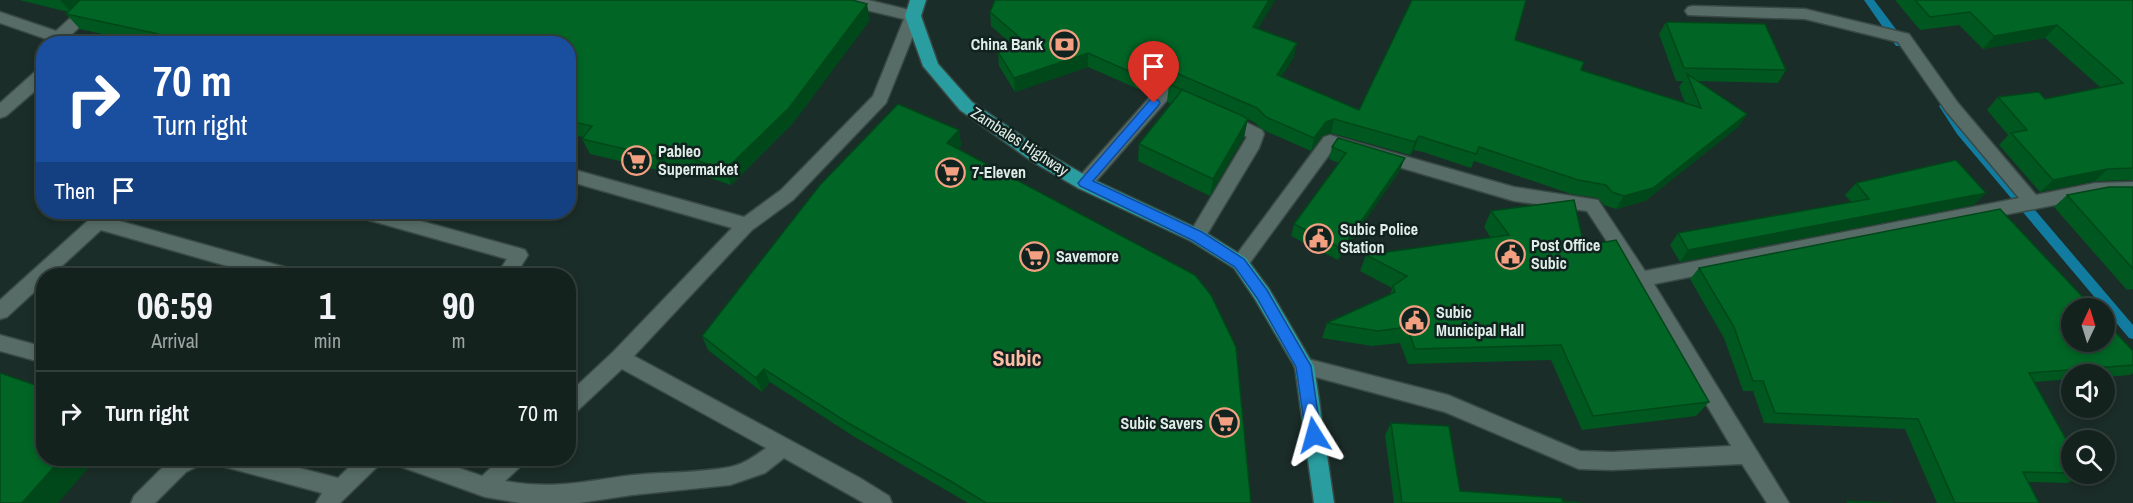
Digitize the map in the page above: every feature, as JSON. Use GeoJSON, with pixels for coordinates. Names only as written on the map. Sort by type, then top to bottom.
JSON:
{"type":"FeatureCollection","features":[{"type":"Feature","properties":{"kind":"main road","name":"Zambales Highway"},"geometry":{"type":"LineString","coordinates":[[916,8],[931,66],[966,106],[1039,157],[1084,183],[1197,236],[1240,263],[1262,294],[1304,366],[1324,503]]}},
{"type":"Feature","properties":{"kind":"street"},"geometry":{"type":"LineString","coordinates":[[64,36],[99,0]]}},
{"type":"Feature","properties":{"kind":"street"},"geometry":{"type":"LineString","coordinates":[[576,399],[620,358],[746,225],[787,195],[880,99],[916,8],[846,0]]}},
{"type":"Feature","properties":{"kind":"street"},"geometry":{"type":"LineString","coordinates":[[1693,11],[1783,12],[1866,28],[1902,38],[1952,107],[2032,203]]}},
{"type":"Feature","properties":{"kind":"street"},"geometry":{"type":"LineString","coordinates":[[0,17],[47,36]]}},
{"type":"Feature","properties":{"kind":"street"},"geometry":{"type":"LineString","coordinates":[[0,112],[36,80]]}},
{"type":"Feature","properties":{"kind":"street"},"geometry":{"type":"LineString","coordinates":[[1084,183],[1165,90],[1247,128],[1256,134],[1253,144],[1197,236]]}},
{"type":"Feature","properties":{"kind":"street"},"geometry":{"type":"LineString","coordinates":[[1240,263],[1326,145],[1335,141],[1514,194],[1592,205],[1641,279],[1747,455],[1779,503]]}},
{"type":"Feature","properties":{"kind":"street"},"geometry":{"type":"LineString","coordinates":[[576,176],[746,225]]}},
{"type":"Feature","properties":{"kind":"street"},"geometry":{"type":"LineString","coordinates":[[1641,279],[2095,190],[2133,189]]}},
{"type":"Feature","properties":{"kind":"street"},"geometry":{"type":"LineString","coordinates":[[390,219],[519,255],[510,268]]}},
{"type":"Feature","properties":{"kind":"street"},"geometry":{"type":"LineString","coordinates":[[47,268],[98,222],[260,268]]}},
{"type":"Feature","properties":{"kind":"street"},"geometry":{"type":"LineString","coordinates":[[0,311],[36,278]]}},
{"type":"Feature","properties":{"kind":"street"},"geometry":{"type":"LineString","coordinates":[[0,343],[36,353]]}},
{"type":"Feature","properties":{"kind":"street"},"geometry":{"type":"LineString","coordinates":[[620,358],[882,503]]}},
{"type":"Feature","properties":{"kind":"street"},"geometry":{"type":"LineString","coordinates":[[1304,366],[1448,404],[1579,460],[1611,461],[1747,455]]}},
{"type":"Feature","properties":{"kind":"street"},"geometry":{"type":"LineString","coordinates":[[426,466],[485,487],[535,496],[569,495],[632,485],[730,476],[758,466],[783,447]]}},
{"type":"Feature","properties":{"kind":"street"},"geometry":{"type":"LineString","coordinates":[[141,503],[178,466]]}},
{"type":"Feature","properties":{"kind":"street"},"geometry":{"type":"LineString","coordinates":[[249,466],[333,495],[364,466]]}},
{"type":"Feature","properties":{"kind":"street"},"geometry":{"type":"LineString","coordinates":[[485,487],[507,466]]}},
{"type":"Feature","properties":{"kind":"building"},"geometry":{"type":"Polygon","coordinates":[[[80,0],[852,0],[867,4],[789,108],[725,170],[660,148],[655,156],[582,139],[592,126],[576,123],[576,36],[164,36],[66,14],[80,0]]]}},
{"type":"Feature","properties":{"kind":"building"},"geometry":{"type":"Polygon","coordinates":[[[995,0],[1269,0],[1253,27],[1297,43],[1277,75],[1359,110],[1412,0],[1526,0],[1515,40],[1584,62],[1581,70],[1701,108],[1687,74],[1747,114],[1653,188],[1624,196],[1612,192],[1606,185],[1578,180],[1479,147],[1476,154],[1419,136],[1415,142],[1334,119],[1326,122],[1314,138],[1266,117],[1257,108],[1167,69],[1159,72],[1151,81],[1088,53],[1014,78],[998,52],[1026,43],[990,12],[995,0]]]}},
{"type":"Feature","properties":{"kind":"building"},"geometry":{"type":"Polygon","coordinates":[[[1915,0],[2133,0],[2133,168],[2108,169],[2053,180],[2011,133],[2027,130],[1998,97],[2039,92],[2045,99],[2123,83],[2057,25],[1994,36],[1970,12],[1930,17],[1915,0]]]}},
{"type":"Feature","properties":{"kind":"building"},"geometry":{"type":"Polygon","coordinates":[[[1666,22],[1765,24],[1786,70],[1684,68],[1666,22]]]}},
{"type":"Feature","properties":{"kind":"building"},"geometry":{"type":"Polygon","coordinates":[[[1169,84],[1248,119],[1213,179],[1139,144],[1182,90],[1169,84]]]}},
{"type":"Feature","properties":{"kind":"building"},"geometry":{"type":"Polygon","coordinates":[[[898,104],[959,130],[947,143],[1195,275],[1211,295],[1236,347],[1251,503],[986,503],[848,423],[764,369],[756,378],[702,336],[820,185],[898,104]]]}},
{"type":"Feature","properties":{"kind":"building"},"geometry":{"type":"Polygon","coordinates":[[[1338,138],[1405,158],[1342,249],[1294,224],[1346,153],[1332,147],[1338,138]]]}},
{"type":"Feature","properties":{"kind":"building"},"geometry":{"type":"Polygon","coordinates":[[[1956,160],[1986,193],[1688,250],[1678,233],[1869,199],[1856,183],[1956,160]]]}},
{"type":"Feature","properties":{"kind":"building"},"geometry":{"type":"Polygon","coordinates":[[[2109,187],[2133,187],[2133,269],[2067,195],[2109,187]]]}},
{"type":"Feature","properties":{"kind":"building"},"geometry":{"type":"Polygon","coordinates":[[[1574,200],[1584,246],[1616,240],[1709,402],[1593,416],[1561,345],[1415,349],[1407,327],[1378,331],[1327,323],[1395,292],[1393,286],[1407,276],[1366,255],[1509,235],[1491,211],[1574,200]]]}},
{"type":"Feature","properties":{"kind":"building"},"geometry":{"type":"Polygon","coordinates":[[[2000,209],[2084,298],[2061,298],[2061,352],[2115,352],[2115,332],[2133,351],[2133,365],[2061,364],[2061,371],[2029,373],[2061,430],[2061,473],[2023,472],[2039,503],[1955,503],[1918,419],[1775,413],[1763,381],[1753,381],[1734,327],[1699,268],[2000,209]]]}},
{"type":"Feature","properties":{"kind":"building"},"geometry":{"type":"Polygon","coordinates":[[[0,373],[36,385],[36,466],[55,466],[22,503],[0,503],[0,373]]]}},
{"type":"Feature","properties":{"kind":"building"},"geometry":{"type":"Polygon","coordinates":[[[1391,423],[1449,426],[1460,491],[1562,498],[1562,501],[1581,503],[1402,503],[1391,423]]]}},
{"type":"Feature","properties":{"kind":"building"},"geometry":{"type":"Polygon","coordinates":[[[1847,501],[1890,503],[1848,503],[1847,501]]]}},
{"type":"Feature","properties":{"kind":"waterway"},"geometry":{"type":"LineString","coordinates":[[1869,0],[1900,43]]}},
{"type":"Feature","properties":{"kind":"waterway"},"geometry":{"type":"LineString","coordinates":[[1944,106],[1961,131],[2133,334]]}},
{"type":"Feature","properties":{"kind":"place","name":"China Bank"},"geometry":{"type":"Point","coordinates":[1064,44]}},
{"type":"Feature","properties":{"kind":"place","name":"Pableo Supermarket"},"geometry":{"type":"Point","coordinates":[637,160]}},
{"type":"Feature","properties":{"kind":"place","name":"7-Eleven"},"geometry":{"type":"Point","coordinates":[951,172]}},
{"type":"Feature","properties":{"kind":"place","name":"Subic Police Station"},"geometry":{"type":"Point","coordinates":[1319,238]}},
{"type":"Feature","properties":{"kind":"place","name":"Post Office Subic"},"geometry":{"type":"Point","coordinates":[1510,254]}},
{"type":"Feature","properties":{"kind":"place","name":"Savemore"},"geometry":{"type":"Point","coordinates":[1035,256]}},
{"type":"Feature","properties":{"kind":"place","name":"Subic Municipal Hall"},"geometry":{"type":"Point","coordinates":[1415,321]}},
{"type":"Feature","properties":{"kind":"place","name":"Subic Savers"},"geometry":{"type":"Point","coordinates":[1224,423]}},
{"type":"Feature","properties":{"kind":"district","name":"Subic"},"geometry":{"type":"Point","coordinates":[1017,358]}},
{"type":"Feature","properties":{"kind":"route"},"geometry":{"type":"LineString","coordinates":[[1154,103],[1084,183],[1197,236],[1240,263],[1262,294],[1304,366],[1314,435]]}}]}
